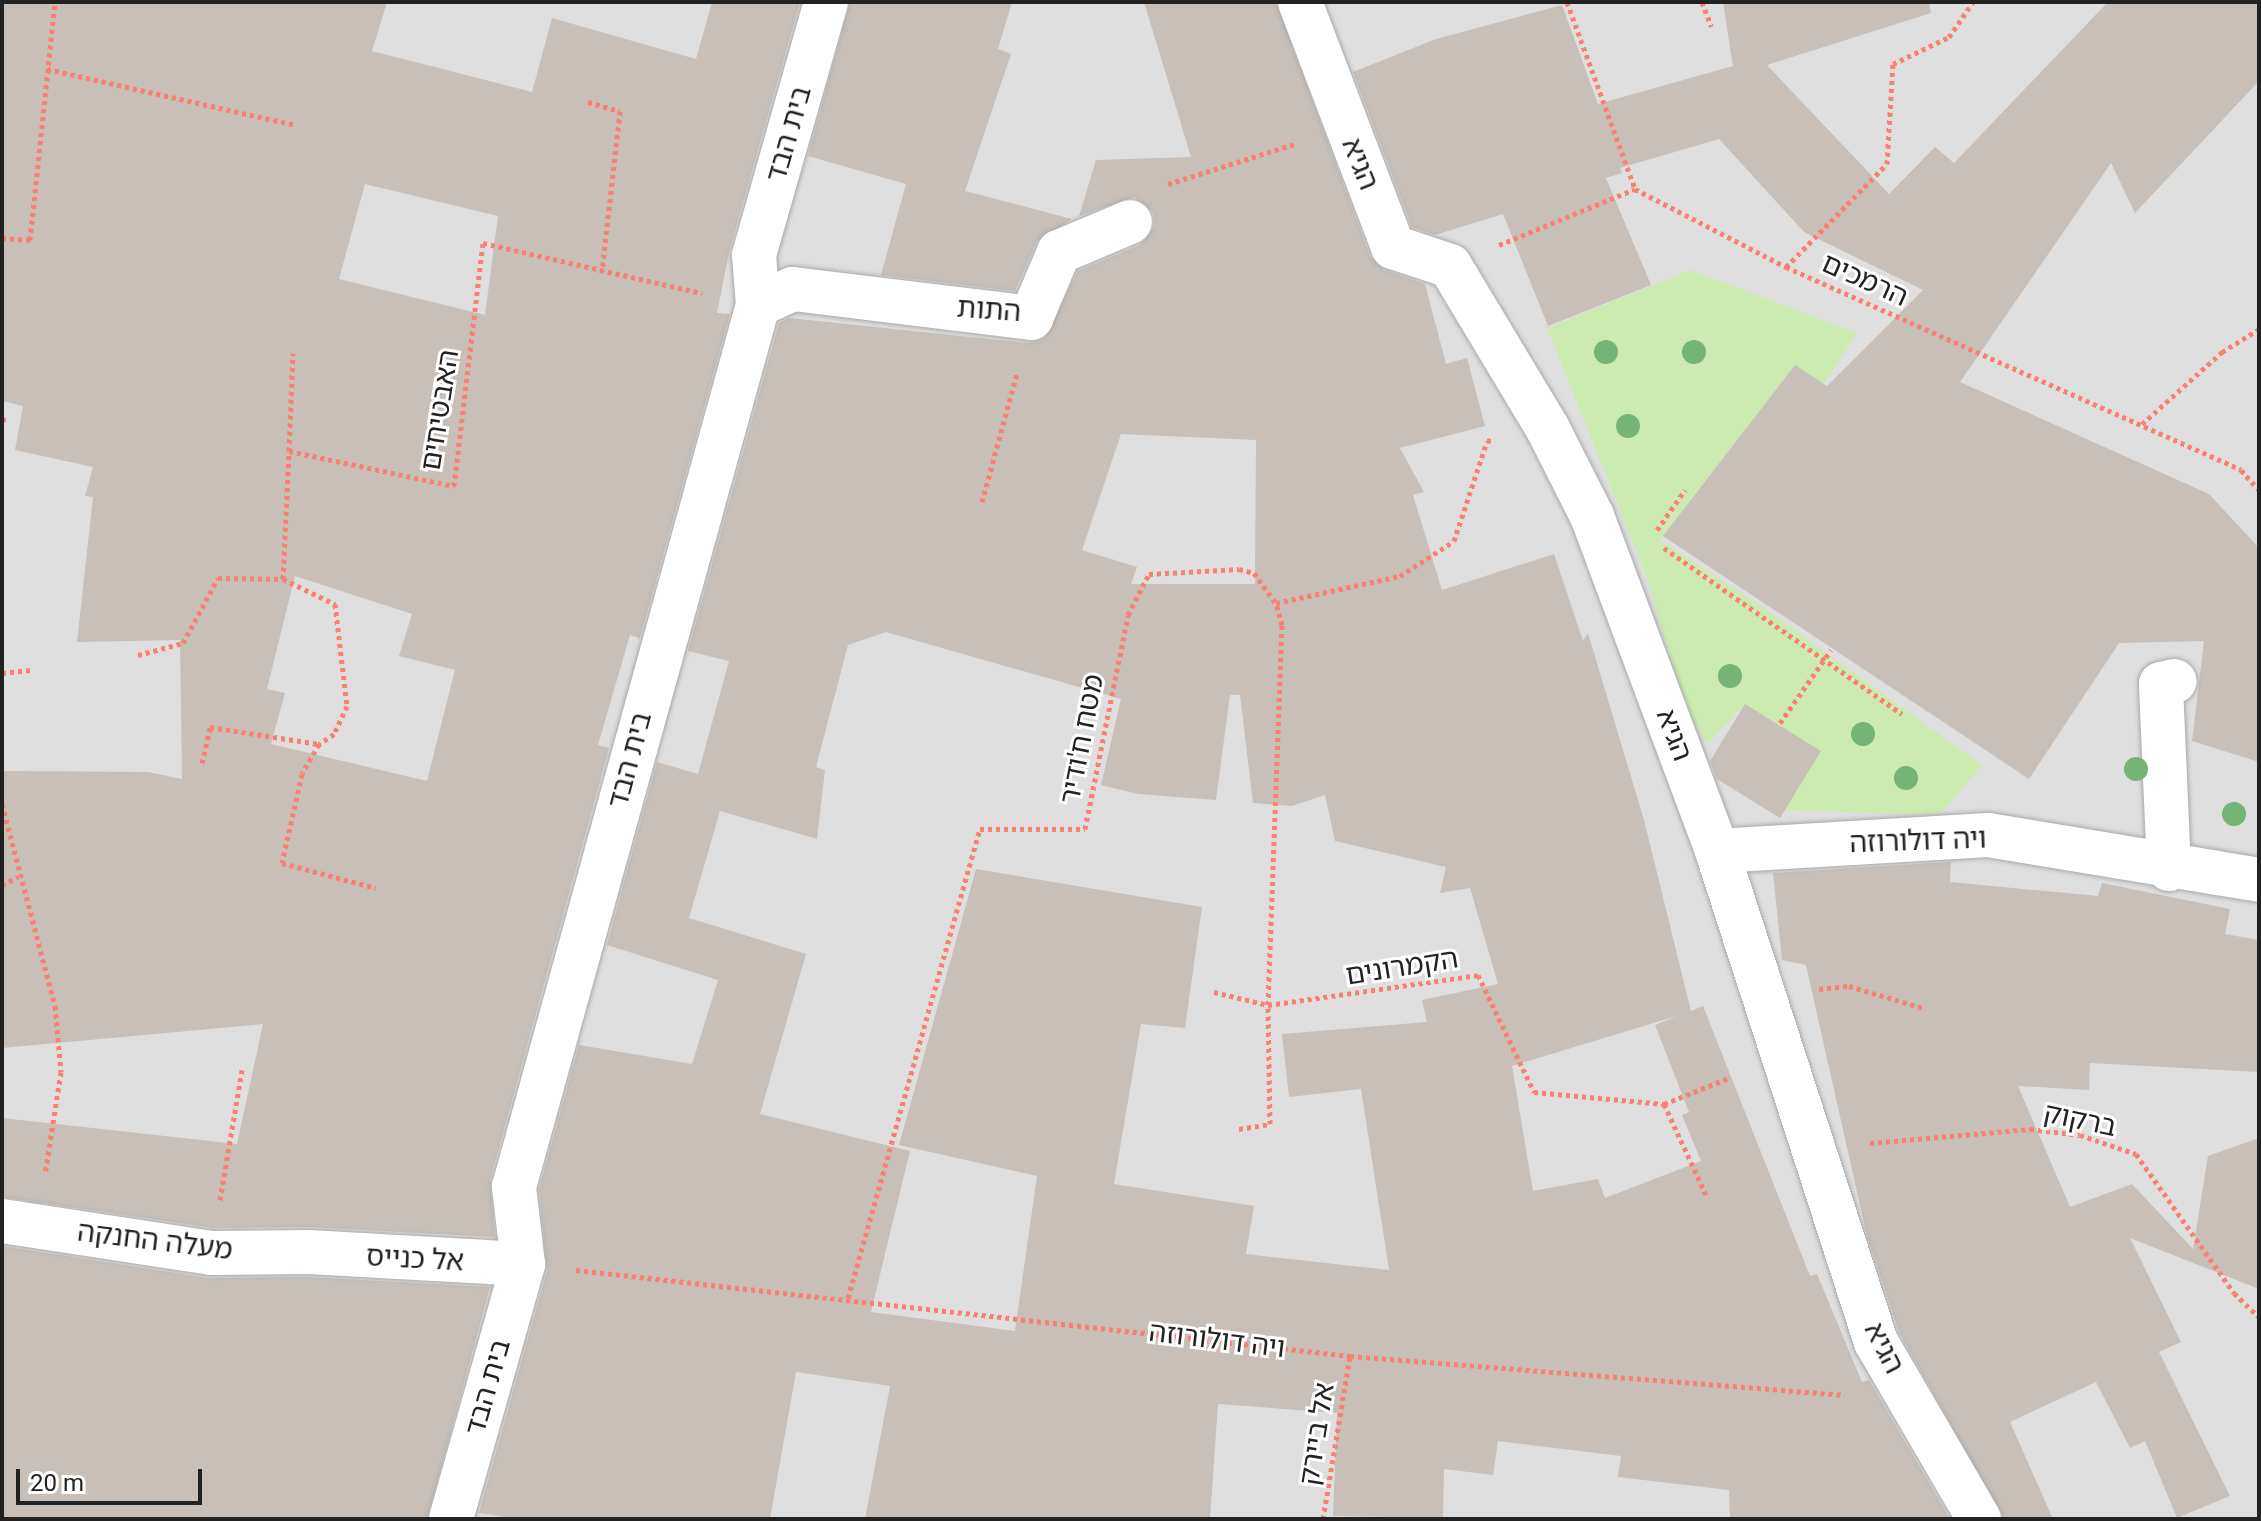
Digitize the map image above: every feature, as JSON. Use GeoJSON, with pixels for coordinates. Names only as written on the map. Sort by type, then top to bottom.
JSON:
{"type":"FeatureCollection","features":[{"type":"Feature","properties":{"kind":"street","name":"בית הבד"},"geometry":{"type":"LineString","coordinates":[[451,1519],[523,1264],[514,1187],[758,305],[754,255],[826,2]]}},
{"type":"Feature","properties":{"kind":"street","name":"הגיא"},"geometry":{"type":"LineString","coordinates":[[1300,2],[1346,130],[1393,247],[1450,266],[1548,429],[1592,516],[1717,851],[1876,1342],[1913,1400],[1979,1519]]}},
{"type":"Feature","properties":{"kind":"street","name":"התות"},"geometry":{"type":"LineString","coordinates":[[758,305],[793,289],[1031,318],[1059,252],[1130,222]]}},
{"type":"Feature","properties":{"kind":"street"},"geometry":{"type":"LineString","coordinates":[[2169,869],[2161,684],[2175,681]]}},
{"type":"Feature","properties":{"kind":"street","name":"ויה דולורוזה"},"geometry":{"type":"LineString","coordinates":[[1717,851],[1988,835],[2169,869],[2259,880]]}},
{"type":"Feature","properties":{"kind":"street","name":"מעלה החנקה"},"geometry":{"type":"LineString","coordinates":[[20,1224],[212,1253],[308,1252]]}},
{"type":"Feature","properties":{"kind":"street","name":"אל כנייס"},"geometry":{"type":"LineString","coordinates":[[308,1252],[523,1264]]}},
{"type":"Feature","properties":{"kind":"path"},"geometry":{"type":"LineString","coordinates":[[2,238],[30,240],[55,2]]}},
{"type":"Feature","properties":{"kind":"path"},"geometry":{"type":"LineString","coordinates":[[1450,266],[1635,189],[1567,2]]}},
{"type":"Feature","properties":{"kind":"path"},"geometry":{"type":"LineString","coordinates":[[1702,2],[1711,26]]}},
{"type":"Feature","properties":{"kind":"path"},"geometry":{"type":"LineString","coordinates":[[1786,267],[1887,164],[1893,64],[1949,37],[1973,2]]}},
{"type":"Feature","properties":{"kind":"path"},"geometry":{"type":"LineString","coordinates":[[47,69],[295,125]]}},
{"type":"Feature","properties":{"kind":"path"},"geometry":{"type":"LineString","coordinates":[[588,102],[620,111],[602,271]]}},
{"type":"Feature","properties":{"kind":"path"},"geometry":{"type":"LineString","coordinates":[[1130,222],[1162,187],[1185,175],[1346,130]]}},
{"type":"Feature","properties":{"kind":"path","name":"הרמכים"},"geometry":{"type":"LineString","coordinates":[[1635,189],[1786,267],[2241,470],[2259,490]]}},
{"type":"Feature","properties":{"kind":"path","name":"האבטיחים"},"geometry":{"type":"LineString","coordinates":[[289,451],[454,486],[483,243],[758,305]]}},
{"type":"Feature","properties":{"kind":"path"},"geometry":{"type":"LineString","coordinates":[[982,502],[1031,318]]}},
{"type":"Feature","properties":{"kind":"path"},"geometry":{"type":"LineString","coordinates":[[2142,424],[2222,352],[2259,329]]}},
{"type":"Feature","properties":{"kind":"path"},"geometry":{"type":"LineString","coordinates":[[283,579],[293,353]]}},
{"type":"Feature","properties":{"kind":"path"},"geometry":{"type":"LineString","coordinates":[[1239,1129],[1270,1124],[1268,1005],[1282,625],[1276,603],[1400,576],[1444,551],[1465,519],[1487,441],[1548,429]]}},
{"type":"Feature","properties":{"kind":"path"},"geometry":{"type":"LineString","coordinates":[[1685,490],[1651,539],[1902,714]]}},
{"type":"Feature","properties":{"kind":"path","name":"מטח ח'ודיר"},"geometry":{"type":"LineString","coordinates":[[848,1298],[980,829],[1085,829],[1128,615],[1149,574],[1239,569],[1254,573],[1276,603]]}},
{"type":"Feature","properties":{"kind":"path"},"geometry":{"type":"LineString","coordinates":[[138,655],[183,643],[218,578],[283,579],[335,604],[347,706],[334,734],[319,744],[302,774],[282,863],[376,888]]}},
{"type":"Feature","properties":{"kind":"path"},"geometry":{"type":"LineString","coordinates":[[1780,723],[1831,650]]}},
{"type":"Feature","properties":{"kind":"path"},"geometry":{"type":"LineString","coordinates":[[2,673],[30,670]]}},
{"type":"Feature","properties":{"kind":"path"},"geometry":{"type":"LineString","coordinates":[[202,763],[210,727],[319,744]]}},
{"type":"Feature","properties":{"kind":"path"},"geometry":{"type":"LineString","coordinates":[[2,804],[18,877],[46,964],[60,1061],[20,1224]]}},
{"type":"Feature","properties":{"kind":"path"},"geometry":{"type":"LineString","coordinates":[[2,885],[18,877]]}},
{"type":"Feature","properties":{"kind":"path","name":"הקמרונים"},"geometry":{"type":"LineString","coordinates":[[1214,992],[1268,1005],[1478,975],[1534,1092],[1664,1104],[1741,1073]]}},
{"type":"Feature","properties":{"kind":"path"},"geometry":{"type":"LineString","coordinates":[[1762,994],[1849,986],[1926,1009]]}},
{"type":"Feature","properties":{"kind":"path"},"geometry":{"type":"LineString","coordinates":[[212,1253],[242,1070]]}},
{"type":"Feature","properties":{"kind":"path"},"geometry":{"type":"LineString","coordinates":[[1664,1104],[1706,1195]]}},
{"type":"Feature","properties":{"kind":"path","name":"ברקוק"},"geometry":{"type":"LineString","coordinates":[[1811,1148],[2030,1129],[2080,1135],[2136,1154],[2234,1293],[2259,1317]]}},
{"type":"Feature","properties":{"kind":"path","name":"ויה דולורוזה"},"geometry":{"type":"LineString","coordinates":[[523,1264],[1350,1356],[1913,1400]]}},
{"type":"Feature","properties":{"kind":"path","name":"אל ביירק"},"geometry":{"type":"LineString","coordinates":[[1323,1519],[1350,1356]]}},
{"type":"Feature","properties":{"kind":"shaded area"},"geometry":{"type":"Polygon","coordinates":[[[2,2],[2259,2],[2259,1519],[2,1519],[2,2]]]}},
{"type":"Feature","properties":{"kind":"green space"},"geometry":{"type":"Polygon","coordinates":[[[1691,270],[1857,333],[1824,384],[1795,365],[1660,540],[1764,608],[1982,765],[1943,811],[1925,815],[1785,810],[1745,704],[1708,744],[1689,718],[1644,570],[1547,328],[1691,270]]]}},
{"type":"Feature","properties":{"kind":"building"},"geometry":{"type":"Polygon","coordinates":[[[2,2],[387,2],[372,51],[532,92],[552,18],[696,59],[712,2],[800,2],[730,248],[717,313],[730,314],[640,638],[630,635],[598,745],[609,748],[490,1180],[495,1237],[309,1227],[214,1228],[2,1197],[2,1118],[237,1144],[263,1024],[2,1048],[2,771],[148,772],[182,779],[180,640],[77,642],[93,497],[85,496],[93,467],[15,450],[23,406],[2,401],[2,2]],[[365,184],[339,279],[485,315],[498,216],[365,184]],[[295,576],[267,689],[285,693],[271,744],[427,781],[455,670],[399,656],[412,614],[295,576]]]}},
{"type":"Feature","properties":{"kind":"building"},"geometry":{"type":"Polygon","coordinates":[[[850,2],[1012,2],[998,49],[1011,54],[965,191],[1072,219],[1037,241],[1015,291],[881,275],[906,184],[808,156],[850,2]]]}},
{"type":"Feature","properties":{"kind":"building"},"geometry":{"type":"Polygon","coordinates":[[[1144,2],[1276,2],[1370,256],[1384,270],[1425,284],[1446,364],[1467,358],[1485,426],[1400,448],[1424,492],[1413,495],[1442,590],[1554,554],[1583,641],[1588,633],[1644,820],[1691,1011],[1703,1006],[1810,1276],[1817,1274],[1862,1382],[1869,1380],[1950,1519],[1730,1519],[1729,1490],[1618,1477],[1621,1456],[1498,1441],[1493,1475],[1444,1469],[1443,1518],[1333,1516],[1337,1413],[1218,1404],[1210,1519],[865,1519],[890,1386],[796,1372],[770,1519],[518,1519],[479,1513],[547,1271],[539,1189],[579,1045],[692,1064],[718,980],[607,945],[657,762],[698,774],[729,661],[688,651],[779,323],[789,318],[1028,343],[1044,339],[1078,271],[1140,245],[1155,226],[1153,212],[1134,197],[1079,216],[1096,160],[1191,157],[1144,2]],[[1121,434],[1082,550],[1137,567],[1131,584],[1255,584],[1256,440],[1121,434]],[[886,632],[848,645],[816,767],[825,770],[817,839],[720,811],[689,918],[806,954],[760,1114],[910,1151],[871,1312],[1015,1331],[1037,1176],[899,1145],[976,869],[1202,907],[1185,1028],[1141,1024],[1114,1184],[1254,1206],[1246,1254],[1389,1270],[1361,1089],[1289,1097],[1282,1034],[1427,1022],[1422,1000],[1498,984],[1470,888],[1440,893],[1446,867],[1335,841],[1325,795],[1292,806],[1253,803],[1240,695],[1230,695],[1216,800],[1138,794],[1101,785],[1121,699],[886,632]],[[1677,1016],[1512,1066],[1533,1191],[1598,1179],[1605,1198],[1701,1161],[1682,1115],[1689,1112],[1655,1025],[1677,1016]]]}},
{"type":"Feature","properties":{"kind":"building"},"geometry":{"type":"Polygon","coordinates":[[[1723,2],[1929,2],[1931,13],[1767,65],[1889,194],[1935,147],[1954,163],[2108,2],[2259,2],[2259,81],[2135,213],[2111,163],[1960,382],[2209,494],[2259,548],[2259,762],[2192,741],[2204,641],[2119,643],[2029,779],[1663,536],[1795,365],[1827,386],[1923,290],[1804,232],[1719,139],[1620,168],[1622,173],[1606,178],[1651,285],[1548,326],[1503,214],[1435,235],[1412,227],[1353,72],[1436,39],[1562,5],[1598,104],[1733,66],[1723,2]]]}},
{"type":"Feature","properties":{"kind":"building"},"geometry":{"type":"Polygon","coordinates":[[[1745,704],[1821,751],[1780,818],[1717,779],[1710,761],[1745,704]]]}},
{"type":"Feature","properties":{"kind":"building"},"geometry":{"type":"Polygon","coordinates":[[[1951,862],[1950,882],[2098,896],[2102,883],[2230,909],[2225,934],[2259,940],[2259,1072],[2090,1063],[2089,1090],[2018,1086],[2070,1207],[2132,1184],[2193,1249],[2208,1156],[2259,1138],[2259,1289],[2130,1238],[2181,1342],[2159,1352],[2230,1496],[2177,1518],[2145,1441],[2130,1448],[2096,1382],[2010,1422],[2053,1519],[2004,1519],[1899,1332],[1866,1232],[1806,965],[1782,960],[1773,873],[1951,862]]]}},
{"type":"Feature","properties":{"kind":"building"},"geometry":{"type":"Polygon","coordinates":[[[2,1246],[208,1278],[307,1277],[490,1287],[427,1519],[2,1519],[2,1246]]]}}]}
